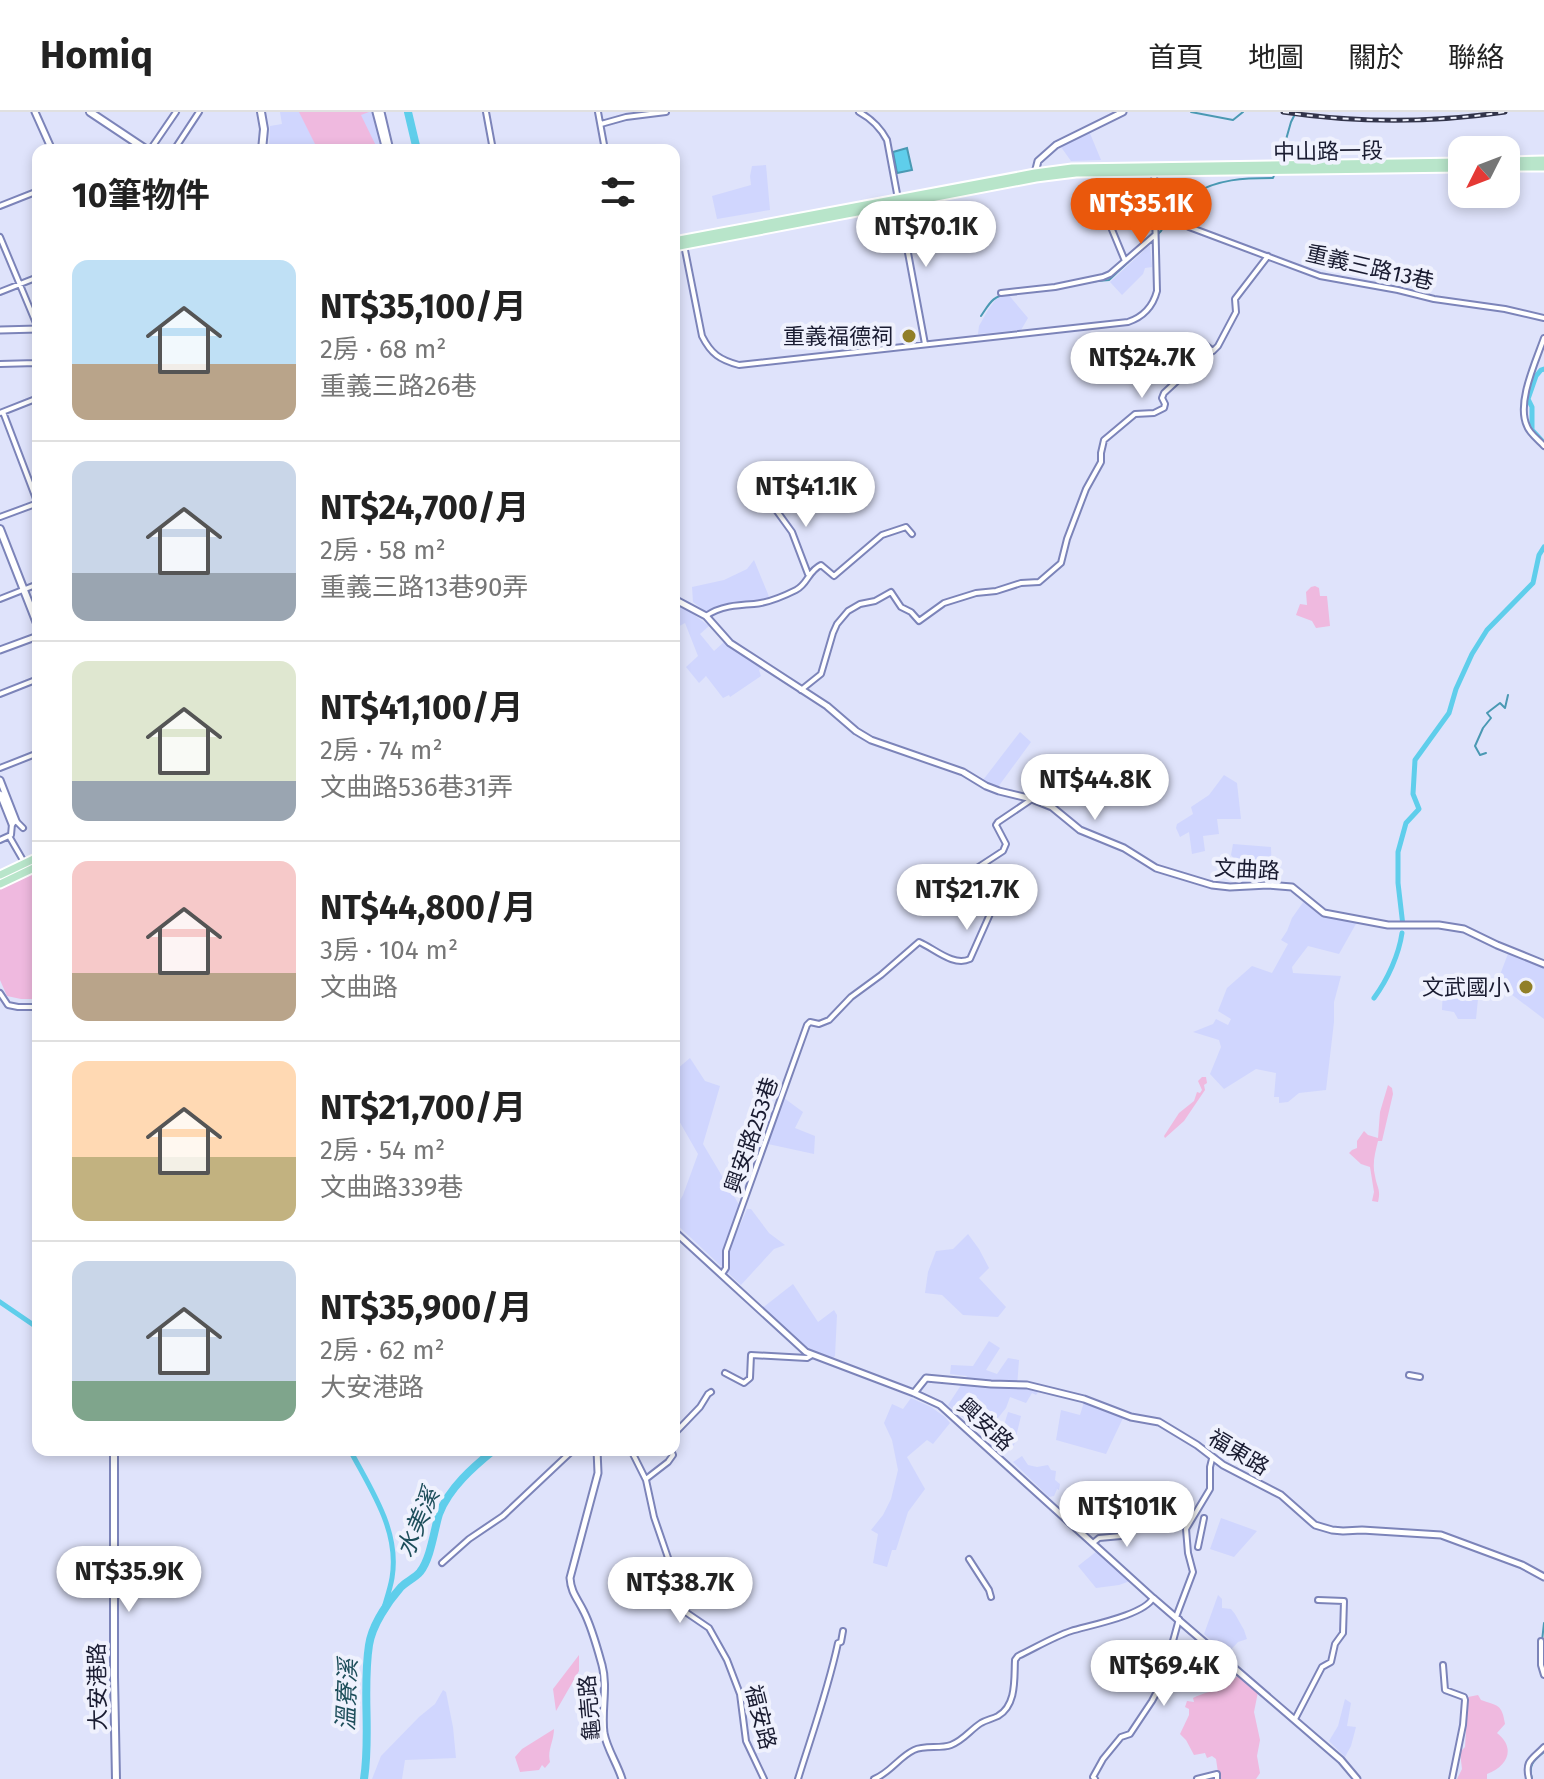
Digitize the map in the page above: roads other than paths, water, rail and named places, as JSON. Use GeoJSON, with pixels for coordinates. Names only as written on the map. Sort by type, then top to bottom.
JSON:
{"type":"FeatureCollection","features":[{"type":"Feature","properties":{"kind":"main road"},"geometry":{"type":"LineString","coordinates":[[90,112],[140,144]]}},
{"type":"Feature","properties":{"kind":"main road"},"geometry":{"type":"LineString","coordinates":[[261,112],[263,144]]}},
{"type":"Feature","properties":{"kind":"main road"},"geometry":{"type":"LineString","coordinates":[[1520,163],[1544,160]]}},
{"type":"Feature","properties":{"kind":"main road","name":"中山路一段"},"geometry":{"type":"LineString","coordinates":[[680,240],[1035,176],[1154,168],[1448,165]]}},
{"type":"Feature","properties":{"kind":"main road"},"geometry":{"type":"LineString","coordinates":[[1520,165],[1544,167]]}},
{"type":"Feature","properties":{"kind":"main road","name":"中山路一段"},"geometry":{"type":"LineString","coordinates":[[680,246],[899,201]]}},
{"type":"Feature","properties":{"kind":"main road"},"geometry":{"type":"LineString","coordinates":[[0,529],[32,610]]}},
{"type":"Feature","properties":{"kind":"main road"},"geometry":{"type":"LineString","coordinates":[[0,875],[32,860]]}},
{"type":"Feature","properties":{"kind":"main road"},"geometry":{"type":"LineString","coordinates":[[0,884],[32,869]]}},
{"type":"Feature","properties":{"kind":"main road","name":"大安港路"},"geometry":{"type":"LineString","coordinates":[[114,1456],[116,1779]]}},
{"type":"Feature","properties":{"kind":"street"},"geometry":{"type":"LineString","coordinates":[[35,112],[49,144]]}},
{"type":"Feature","properties":{"kind":"street"},"geometry":{"type":"LineString","coordinates":[[153,144],[176,112]]}},
{"type":"Feature","properties":{"kind":"street"},"geometry":{"type":"LineString","coordinates":[[178,144],[199,112]]}},
{"type":"Feature","properties":{"kind":"street"},"geometry":{"type":"LineString","coordinates":[[379,112],[387,144]]}},
{"type":"Feature","properties":{"kind":"street"},"geometry":{"type":"LineString","coordinates":[[486,112],[492,144]]}},
{"type":"Feature","properties":{"kind":"street"},"geometry":{"type":"LineString","coordinates":[[598,112],[604,144]]}},
{"type":"Feature","properties":{"kind":"street"},"geometry":{"type":"LineString","coordinates":[[601,124],[666,112]]}},
{"type":"Feature","properties":{"kind":"street"},"geometry":{"type":"LineString","coordinates":[[859,112],[871,119],[887,140],[925,344]]}},
{"type":"Feature","properties":{"kind":"street"},"geometry":{"type":"LineString","coordinates":[[1035,176],[1038,161],[1056,145],[1123,112]]}},
{"type":"Feature","properties":{"kind":"street"},"geometry":{"type":"LineString","coordinates":[[684,245],[702,336],[716,357],[739,365],[1118,324],[1136,320],[1154,301],[1157,291],[1154,168]]}},
{"type":"Feature","properties":{"kind":"street"},"geometry":{"type":"LineString","coordinates":[[0,206],[32,193]]}},
{"type":"Feature","properties":{"kind":"street","name":"重義三路13巷"},"geometry":{"type":"LineString","coordinates":[[1156,202],[1164,205],[1189,227],[1320,276],[1544,318]]}},
{"type":"Feature","properties":{"kind":"street"},"geometry":{"type":"LineString","coordinates":[[1101,203],[1125,261]]}},
{"type":"Feature","properties":{"kind":"street"},"geometry":{"type":"LineString","coordinates":[[1001,293],[1055,287],[1103,277],[1155,235]]}},
{"type":"Feature","properties":{"kind":"street"},"geometry":{"type":"LineString","coordinates":[[0,237],[32,314]]}},
{"type":"Feature","properties":{"kind":"street"},"geometry":{"type":"LineString","coordinates":[[801,690],[821,674],[837,624],[848,611],[860,604],[875,601],[891,592],[901,607],[919,621],[944,603],[1021,583],[1039,582],[1061,563],[1086,489],[1101,462],[1104,440],[1135,414],[1154,413],[1164,408],[1164,393],[1177,381],[1169,359],[1178,351],[1186,359],[1204,344],[1213,351],[1218,346],[1236,312],[1235,299],[1268,256]]}},
{"type":"Feature","properties":{"kind":"street"},"geometry":{"type":"LineString","coordinates":[[0,292],[32,280]]}},
{"type":"Feature","properties":{"kind":"street"},"geometry":{"type":"LineString","coordinates":[[0,330],[32,329]]}},
{"type":"Feature","properties":{"kind":"street"},"geometry":{"type":"LineString","coordinates":[[1542,443],[1527,426],[1525,393],[1544,338]]}},
{"type":"Feature","properties":{"kind":"street"},"geometry":{"type":"LineString","coordinates":[[0,364],[32,363]]}},
{"type":"Feature","properties":{"kind":"street"},"geometry":{"type":"LineString","coordinates":[[32,400],[1,413],[32,488]]}},
{"type":"Feature","properties":{"kind":"street"},"geometry":{"type":"LineString","coordinates":[[771,503],[792,532],[808,574]]}},
{"type":"Feature","properties":{"kind":"street"},"geometry":{"type":"LineString","coordinates":[[0,517],[32,505]]}},
{"type":"Feature","properties":{"kind":"street"},"geometry":{"type":"LineString","coordinates":[[706,616],[725,607],[762,602],[797,589],[808,574],[821,565],[834,576],[886,532],[906,527],[912,534]]}},
{"type":"Feature","properties":{"kind":"street"},"geometry":{"type":"LineString","coordinates":[[0,599],[32,586]]}},
{"type":"Feature","properties":{"kind":"street","name":"文曲路"},"geometry":{"type":"LineString","coordinates":[[680,602],[706,616],[730,643],[827,706],[871,740],[963,772],[999,791],[1052,807],[1080,830],[1124,848],[1156,868],[1212,885],[1292,887],[1324,913],[1388,925],[1439,925],[1464,929],[1544,964]]}},
{"type":"Feature","properties":{"kind":"street"},"geometry":{"type":"LineString","coordinates":[[0,650],[32,638]]}},
{"type":"Feature","properties":{"kind":"street"},"geometry":{"type":"LineString","coordinates":[[0,694],[32,681]]}},
{"type":"Feature","properties":{"kind":"street"},"geometry":{"type":"LineString","coordinates":[[0,768],[32,755]]}},
{"type":"Feature","properties":{"kind":"street"},"geometry":{"type":"LineString","coordinates":[[0,780],[14,823],[10,836],[25,864]]}},
{"type":"Feature","properties":{"kind":"street"},"geometry":{"type":"LineString","coordinates":[[0,794],[14,823],[23,828]]}},
{"type":"Feature","properties":{"kind":"street","name":"興安路253巷"},"geometry":{"type":"LineString","coordinates":[[722,1275],[726,1268],[726,1251],[807,1025],[810,1022],[826,1022],[851,997],[919,942],[941,955],[963,962],[970,959],[990,914],[1004,895],[977,868],[1006,847],[996,825],[998,822],[1032,799]]}},
{"type":"Feature","properties":{"kind":"street"},"geometry":{"type":"LineString","coordinates":[[0,840],[10,836]]}},
{"type":"Feature","properties":{"kind":"street"},"geometry":{"type":"LineString","coordinates":[[0,993],[8,1005],[32,1007]]}},
{"type":"Feature","properties":{"kind":"street","name":"興安路"},"geometry":{"type":"LineString","coordinates":[[680,1236],[806,1352],[914,1393],[952,1414],[1153,1598],[1295,1719],[1357,1779]]}},
{"type":"Feature","properties":{"kind":"street"},"geometry":{"type":"LineString","coordinates":[[725,1373],[744,1383],[750,1378],[751,1355],[807,1358],[812,1355]]}},
{"type":"Feature","properties":{"kind":"street"},"geometry":{"type":"LineString","coordinates":[[1409,1375],[1420,1377]]}},
{"type":"Feature","properties":{"kind":"street","name":"福東路"},"geometry":{"type":"LineString","coordinates":[[914,1393],[926,1378],[1027,1385],[1062,1393],[1131,1417],[1159,1422],[1197,1445],[1212,1459],[1281,1495],[1320,1527],[1343,1531],[1441,1535],[1522,1565],[1544,1577]]}},
{"type":"Feature","properties":{"kind":"street"},"geometry":{"type":"LineString","coordinates":[[680,1428],[711,1392]]}},
{"type":"Feature","properties":{"kind":"street"},"geometry":{"type":"LineString","coordinates":[[442,1563],[469,1539],[503,1516],[567,1456]]}},
{"type":"Feature","properties":{"kind":"street","name":"龜壳路"},"geometry":{"type":"LineString","coordinates":[[597,1456],[598,1473],[570,1578],[573,1594],[584,1610],[603,1667],[605,1735],[622,1779]]}},
{"type":"Feature","properties":{"kind":"street","name":"福安路"},"geometry":{"type":"LineString","coordinates":[[634,1456],[646,1480],[682,1607],[709,1628],[727,1660],[740,1694],[746,1741],[764,1779]]}},
{"type":"Feature","properties":{"kind":"street"},"geometry":{"type":"LineString","coordinates":[[646,1480],[672,1456]]}},
{"type":"Feature","properties":{"kind":"street"},"geometry":{"type":"LineString","coordinates":[[1095,1779],[1093,1777],[1103,1759],[1121,1737],[1130,1734],[1141,1720],[1168,1671],[1178,1618],[1193,1572],[1186,1529],[1210,1489],[1212,1459]]}},
{"type":"Feature","properties":{"kind":"street"},"geometry":{"type":"LineString","coordinates":[[1198,1547],[1204,1518]]}},
{"type":"Feature","properties":{"kind":"street"},"geometry":{"type":"LineString","coordinates":[[1093,1543],[1099,1538],[1121,1536],[1126,1523]]}},
{"type":"Feature","properties":{"kind":"street"},"geometry":{"type":"LineString","coordinates":[[969,1559],[991,1597]]}},
{"type":"Feature","properties":{"kind":"street"},"geometry":{"type":"LineString","coordinates":[[874,1779],[915,1749],[948,1746],[963,1739],[981,1723],[998,1716],[1009,1705],[1013,1694],[1015,1660],[1018,1656],[1069,1632],[1129,1615],[1151,1603],[1153,1598]]}},
{"type":"Feature","properties":{"kind":"street"},"geometry":{"type":"LineString","coordinates":[[1295,1719],[1322,1667],[1331,1662],[1335,1644],[1343,1633],[1344,1601],[1318,1600]]}},
{"type":"Feature","properties":{"kind":"street"},"geometry":{"type":"LineString","coordinates":[[798,1779],[843,1631]]}},
{"type":"Feature","properties":{"kind":"street"},"geometry":{"type":"LineString","coordinates":[[1541,1641],[1544,1675]]}},
{"type":"Feature","properties":{"kind":"street"},"geometry":{"type":"LineString","coordinates":[[1443,1665],[1445,1690],[1465,1700],[1452,1779]]}},
{"type":"Feature","properties":{"kind":"street"},"geometry":{"type":"LineString","coordinates":[[1529,1779],[1528,1762],[1544,1747]]}},
{"type":"Feature","properties":{"kind":"street"},"geometry":{"type":"LineString","coordinates":[[1197,1779],[1217,1774],[1217,1779]]}},
{"type":"Feature","properties":{"kind":"waterway","name":"水美溪"},"geometry":{"type":"LineString","coordinates":[[408,112],[416,144]]}},
{"type":"Feature","properties":{"kind":"waterway"},"geometry":{"type":"LineString","coordinates":[[1191,112],[1233,120],[1243,112]]}},
{"type":"Feature","properties":{"kind":"waterway"},"geometry":{"type":"LineString","coordinates":[[1279,164],[1296,112]]}},
{"type":"Feature","properties":{"kind":"waterway"},"geometry":{"type":"LineString","coordinates":[[1172,209],[1184,199],[1212,185],[1242,179],[1273,178],[1275,173]]}},
{"type":"Feature","properties":{"kind":"waterway"},"geometry":{"type":"LineString","coordinates":[[1156,236],[1170,214]]}},
{"type":"Feature","properties":{"kind":"waterway"},"geometry":{"type":"LineString","coordinates":[[1086,282],[1109,280],[1143,248]]}},
{"type":"Feature","properties":{"kind":"waterway"},"geometry":{"type":"LineString","coordinates":[[981,316],[995,298],[1009,294]]}},
{"type":"Feature","properties":{"kind":"waterway"},"geometry":{"type":"LineString","coordinates":[[1544,369],[1536,376],[1528,399],[1532,407],[1532,430],[1544,443]]}},
{"type":"Feature","properties":{"kind":"waterway"},"geometry":{"type":"LineString","coordinates":[[1403,926],[1398,852],[1406,823],[1419,809],[1413,794],[1415,760],[1449,713],[1472,654],[1487,630],[1533,583],[1539,555],[1544,547]]}},
{"type":"Feature","properties":{"kind":"waterway"},"geometry":{"type":"LineString","coordinates":[[1486,753],[1480,755],[1475,746],[1491,718],[1487,713],[1500,703],[1505,708],[1508,695]]}},
{"type":"Feature","properties":{"kind":"waterway"},"geometry":{"type":"LineString","coordinates":[[1374,998],[1392,966],[1402,933]]}},
{"type":"Feature","properties":{"kind":"waterway"},"geometry":{"type":"LineString","coordinates":[[0,1302],[32,1324]]}},
{"type":"Feature","properties":{"kind":"waterway"},"geometry":{"type":"LineString","coordinates":[[353,1456],[382,1511],[392,1544],[392,1578],[382,1615]]}},
{"type":"Feature","properties":{"kind":"waterway","name":"水美溪"},"geometry":{"type":"LineString","coordinates":[[364,1779],[367,1662],[373,1630],[396,1593],[424,1566],[439,1514],[449,1495],[487,1456]]}},
{"type":"Feature","properties":{"kind":"waterway"},"geometry":{"type":"LineString","coordinates":[[1542,1641],[1544,1623]]}},
{"type":"Feature","properties":{"kind":"waterway"},"geometry":{"type":"LineString","coordinates":[[1532,1779],[1532,1764],[1544,1752]]}},
{"type":"Feature","properties":{"kind":"railway"},"geometry":{"type":"LineString","coordinates":[[1283,112],[1394,120],[1505,112]]}},
{"type":"Feature","properties":{"kind":"place","name":"重義福德祠"},"geometry":{"type":"Point","coordinates":[909,336]}},
{"type":"Feature","properties":{"kind":"place","name":"文武國小"},"geometry":{"type":"Point","coordinates":[1526,987]}},
{"type":"Feature","properties":{"kind":"water label","name":"溫寮溪"},"geometry":{"type":"Point","coordinates":[347,1695]}}]}
